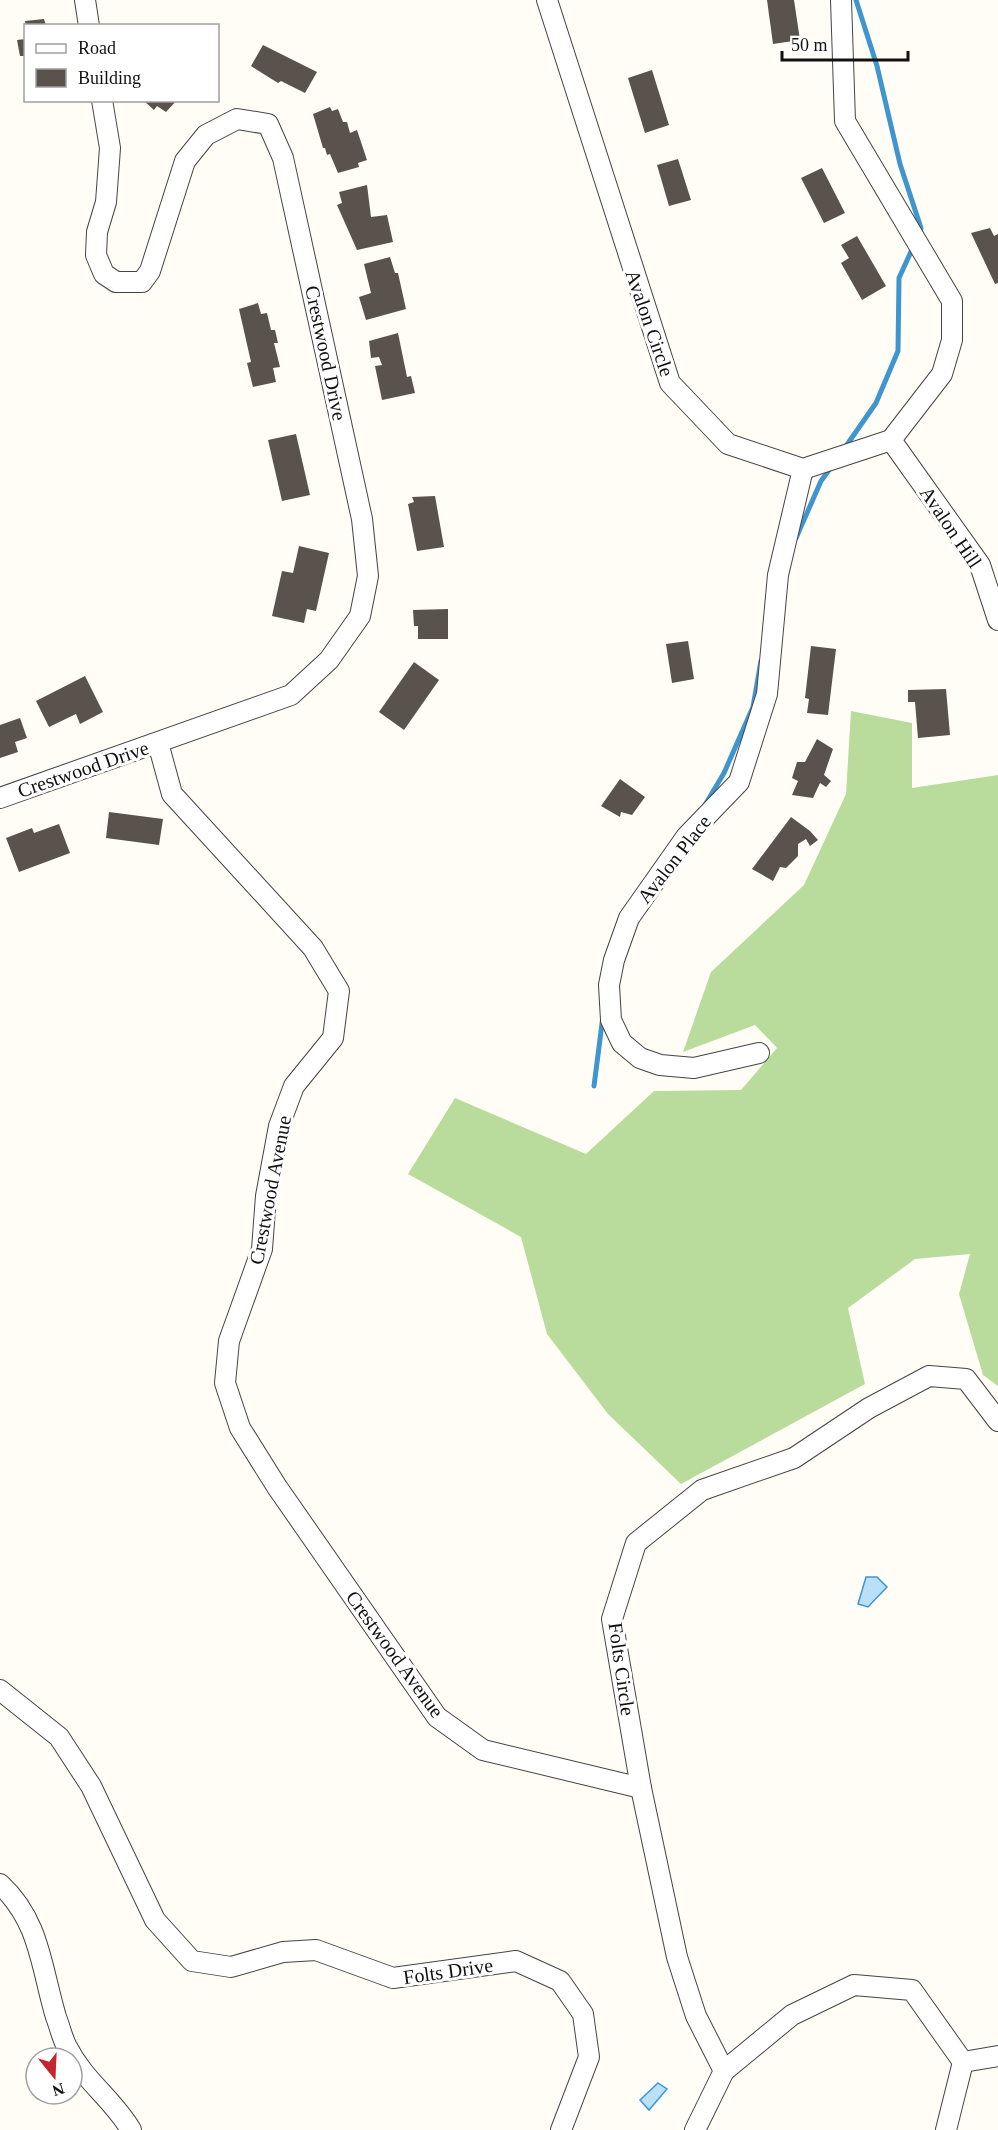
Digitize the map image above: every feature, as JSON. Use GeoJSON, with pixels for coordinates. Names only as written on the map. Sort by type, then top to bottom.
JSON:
{"type":"FeatureCollection","features":[{"type":"Feature","properties":{"kind":"street"},"geometry":{"type":"LineString","coordinates":[[85,0],[89,24]]}},
{"type":"Feature","properties":{"kind":"street","name":"Avalon Circle"},"geometry":{"type":"LineString","coordinates":[[547,0],[670,383],[728,444],[803,469]]}},
{"type":"Feature","properties":{"kind":"street"},"geometry":{"type":"LineString","coordinates":[[803,469],[891,440],[942,374],[952,340],[952,301],[845,121],[841,0]]}},
{"type":"Feature","properties":{"kind":"street","name":"Crestwood Drive"},"geometry":{"type":"LineString","coordinates":[[0,798],[291,695],[329,660],[360,615],[368,576],[362,519],[286,170],[268,124],[237,119],[206,135],[185,161],[150,271],[141,282],[116,282],[104,274],[96,255],[97,232],[106,202],[110,148],[102,102]]}},
{"type":"Feature","properties":{"kind":"street","name":"Avalon Hill"},"geometry":{"type":"LineString","coordinates":[[891,440],[980,565],[998,620]]}},
{"type":"Feature","properties":{"kind":"street","name":"Avalon Place"},"geometry":{"type":"LineString","coordinates":[[759,1053],[694,1068],[660,1065],[640,1058],[622,1043],[611,1020],[609,986],[614,960],[628,918],[686,837],[739,782],[767,694],[778,575],[803,469]]}},
{"type":"Feature","properties":{"kind":"street","name":"Crestwood Avenue"},"geometry":{"type":"LineString","coordinates":[[158,743],[172,794],[314,948],[339,991],[333,1038],[294,1086],[279,1126],[266,1196],[262,1249],[229,1341],[225,1383],[240,1428],[277,1487],[437,1716],[483,1750],[640,1788]]}},
{"type":"Feature","properties":{"kind":"street","name":"Folts Circle"},"geometry":{"type":"LineString","coordinates":[[724,2071],[696,2016],[677,1957],[640,1788],[612,1619],[636,1543],[702,1490],[794,1458],[869,1408],[929,1376],[966,1378],[998,1421]]}},
{"type":"Feature","properties":{"kind":"street","name":"Folts Drive"},"geometry":{"type":"LineString","coordinates":[[0,1690],[60,1737],[91,1786],[154,1920],[192,1961],[231,1967],[283,1952],[316,1950],[393,1978],[516,1961],[560,1981],[583,2014],[589,2057],[561,2130]]}},
{"type":"Feature","properties":{"kind":"street"},"geometry":{"type":"LineString","coordinates":[[0,1884],[17,1900],[37,1940],[47,1987],[65,2045],[83,2075],[124,2118],[131,2130]]}},
{"type":"Feature","properties":{"kind":"street"},"geometry":{"type":"LineString","coordinates":[[695,2130],[724,2071],[792,2015],[854,1985],[912,1990],[963,2062],[946,2130]]}},
{"type":"Feature","properties":{"kind":"street"},"geometry":{"type":"LineString","coordinates":[[963,2062],[998,2056]]}},
{"type":"Feature","properties":{"kind":"green space"},"geometry":{"type":"Polygon","coordinates":[[[851,711],[912,723],[912,788],[998,775],[998,1386],[983,1375],[959,1294],[970,1254],[915,1259],[848,1308],[865,1384],[681,1484],[608,1414],[547,1334],[521,1237],[408,1174],[455,1098],[586,1154],[654,1091],[741,1090],[777,1048],[755,1025],[683,1052],[711,972],[804,885],[846,794],[851,711]]]}},
{"type":"Feature","properties":{"kind":"water"},"geometry":{"type":"Polygon","coordinates":[[[866,1577],[877,1577],[887,1587],[868,1607],[858,1604],[866,1577]]]}},
{"type":"Feature","properties":{"kind":"water"},"geometry":{"type":"Polygon","coordinates":[[[658,2083],[667,2089],[649,2110],[640,2100],[658,2083]]]}},
{"type":"Feature","properties":{"kind":"building"},"geometry":{"type":"Polygon","coordinates":[[[767,0],[794,0],[800,40],[773,44],[767,0]]]}},
{"type":"Feature","properties":{"kind":"building"},"geometry":{"type":"Polygon","coordinates":[[[44,19],[45,24],[26,24],[25,21],[44,19]]]}},
{"type":"Feature","properties":{"kind":"building"},"geometry":{"type":"Polygon","coordinates":[[[24,39],[24,56],[20,56],[17,40],[24,39]]]}},
{"type":"Feature","properties":{"kind":"building"},"geometry":{"type":"Polygon","coordinates":[[[263,45],[317,72],[305,93],[281,81],[278,83],[251,66],[263,45]]]}},
{"type":"Feature","properties":{"kind":"building"},"geometry":{"type":"Polygon","coordinates":[[[652,70],[669,125],[645,133],[628,78],[652,70]]]}},
{"type":"Feature","properties":{"kind":"building"},"geometry":{"type":"Polygon","coordinates":[[[145,102],[175,102],[166,112],[157,106],[154,110],[145,102]]]}},
{"type":"Feature","properties":{"kind":"building"},"geometry":{"type":"Polygon","coordinates":[[[330,107],[332,111],[338,109],[343,122],[347,122],[350,133],[357,130],[367,160],[358,163],[359,167],[338,173],[330,154],[327,155],[323,148],[313,114],[330,107]]]}},
{"type":"Feature","properties":{"kind":"building"},"geometry":{"type":"Polygon","coordinates":[[[678,159],[691,200],[669,206],[657,165],[678,159]]]}},
{"type":"Feature","properties":{"kind":"building"},"geometry":{"type":"Polygon","coordinates":[[[822,168],[845,213],[824,223],[801,178],[822,168]]]}},
{"type":"Feature","properties":{"kind":"building"},"geometry":{"type":"Polygon","coordinates":[[[367,185],[371,217],[387,215],[393,242],[357,250],[337,205],[342,203],[339,192],[367,185]]]}},
{"type":"Feature","properties":{"kind":"building"},"geometry":{"type":"Polygon","coordinates":[[[990,228],[994,236],[998,234],[998,283],[995,284],[971,233],[990,228]]]}},
{"type":"Feature","properties":{"kind":"building"},"geometry":{"type":"Polygon","coordinates":[[[857,236],[886,286],[862,300],[841,263],[849,258],[841,245],[857,236]]]}},
{"type":"Feature","properties":{"kind":"building"},"geometry":{"type":"Polygon","coordinates":[[[390,257],[395,273],[398,273],[406,309],[366,320],[359,297],[371,293],[364,264],[390,257]]]}},
{"type":"Feature","properties":{"kind":"building"},"geometry":{"type":"Polygon","coordinates":[[[258,303],[261,314],[267,313],[271,330],[275,330],[278,343],[274,343],[280,367],[273,368],[276,382],[253,387],[247,363],[251,362],[239,309],[258,303]]]}},
{"type":"Feature","properties":{"kind":"building"},"geometry":{"type":"Polygon","coordinates":[[[398,333],[407,377],[411,376],[415,393],[382,400],[375,366],[382,365],[379,357],[371,358],[369,341],[398,333]]]}},
{"type":"Feature","properties":{"kind":"building"},"geometry":{"type":"Polygon","coordinates":[[[296,434],[310,495],[282,501],[268,440],[296,434]]]}},
{"type":"Feature","properties":{"kind":"building"},"geometry":{"type":"Polygon","coordinates":[[[435,496],[444,547],[417,551],[408,504],[414,502],[412,497],[435,496]]]}},
{"type":"Feature","properties":{"kind":"building"},"geometry":{"type":"Polygon","coordinates":[[[299,546],[329,553],[316,611],[307,609],[304,623],[272,616],[282,571],[293,573],[299,546]]]}},
{"type":"Feature","properties":{"kind":"building"},"geometry":{"type":"Polygon","coordinates":[[[448,609],[448,639],[418,639],[418,626],[414,626],[413,610],[448,609]]]}},
{"type":"Feature","properties":{"kind":"building"},"geometry":{"type":"Polygon","coordinates":[[[688,641],[694,679],[672,683],[666,644],[688,641]]]}},
{"type":"Feature","properties":{"kind":"building"},"geometry":{"type":"Polygon","coordinates":[[[811,646],[836,649],[828,715],[807,713],[809,699],[805,698],[811,646]]]}},
{"type":"Feature","properties":{"kind":"building"},"geometry":{"type":"Polygon","coordinates":[[[414,662],[439,680],[404,730],[379,712],[414,662]]]}},
{"type":"Feature","properties":{"kind":"building"},"geometry":{"type":"Polygon","coordinates":[[[85,676],[103,712],[80,724],[76,714],[49,727],[36,701],[85,676]]]}},
{"type":"Feature","properties":{"kind":"building"},"geometry":{"type":"Polygon","coordinates":[[[946,689],[950,735],[918,738],[915,702],[908,702],[908,690],[946,689]]]}},
{"type":"Feature","properties":{"kind":"building"},"geometry":{"type":"Polygon","coordinates":[[[20,718],[27,738],[15,742],[18,752],[0,758],[0,725],[20,718]]]}},
{"type":"Feature","properties":{"kind":"building"},"geometry":{"type":"Polygon","coordinates":[[[817,739],[833,749],[824,775],[831,781],[826,787],[820,783],[813,798],[792,795],[798,781],[792,778],[797,762],[805,762],[817,739]]]}},
{"type":"Feature","properties":{"kind":"building"},"geometry":{"type":"Polygon","coordinates":[[[620,779],[645,797],[632,815],[621,812],[620,817],[601,806],[620,779]]]}},
{"type":"Feature","properties":{"kind":"building"},"geometry":{"type":"Polygon","coordinates":[[[109,812],[163,819],[159,845],[106,838],[109,812]]]}},
{"type":"Feature","properties":{"kind":"building"},"geometry":{"type":"Polygon","coordinates":[[[791,817],[818,840],[810,846],[806,839],[798,844],[798,856],[786,868],[780,867],[773,881],[752,869],[791,817]]]}},
{"type":"Feature","properties":{"kind":"building"},"geometry":{"type":"Polygon","coordinates":[[[59,824],[70,853],[19,872],[6,838],[32,828],[34,833],[59,824]]]}},
{"type":"Feature","properties":{"kind":"waterway"},"geometry":{"type":"LineString","coordinates":[[856,0],[877,66],[900,164],[921,228],[919,234]]}},
{"type":"Feature","properties":{"kind":"waterway"},"geometry":{"type":"LineString","coordinates":[[844,449],[876,403],[898,351],[899,278],[914,245]]}},
{"type":"Feature","properties":{"kind":"waterway"},"geometry":{"type":"LineString","coordinates":[[796,538],[821,481],[832,466]]}},
{"type":"Feature","properties":{"kind":"waterway"},"geometry":{"type":"LineString","coordinates":[[705,805],[724,773],[753,707],[761,661]]}},
{"type":"Feature","properties":{"kind":"waterway"},"geometry":{"type":"LineString","coordinates":[[594,1086],[603,1016]]}}]}
